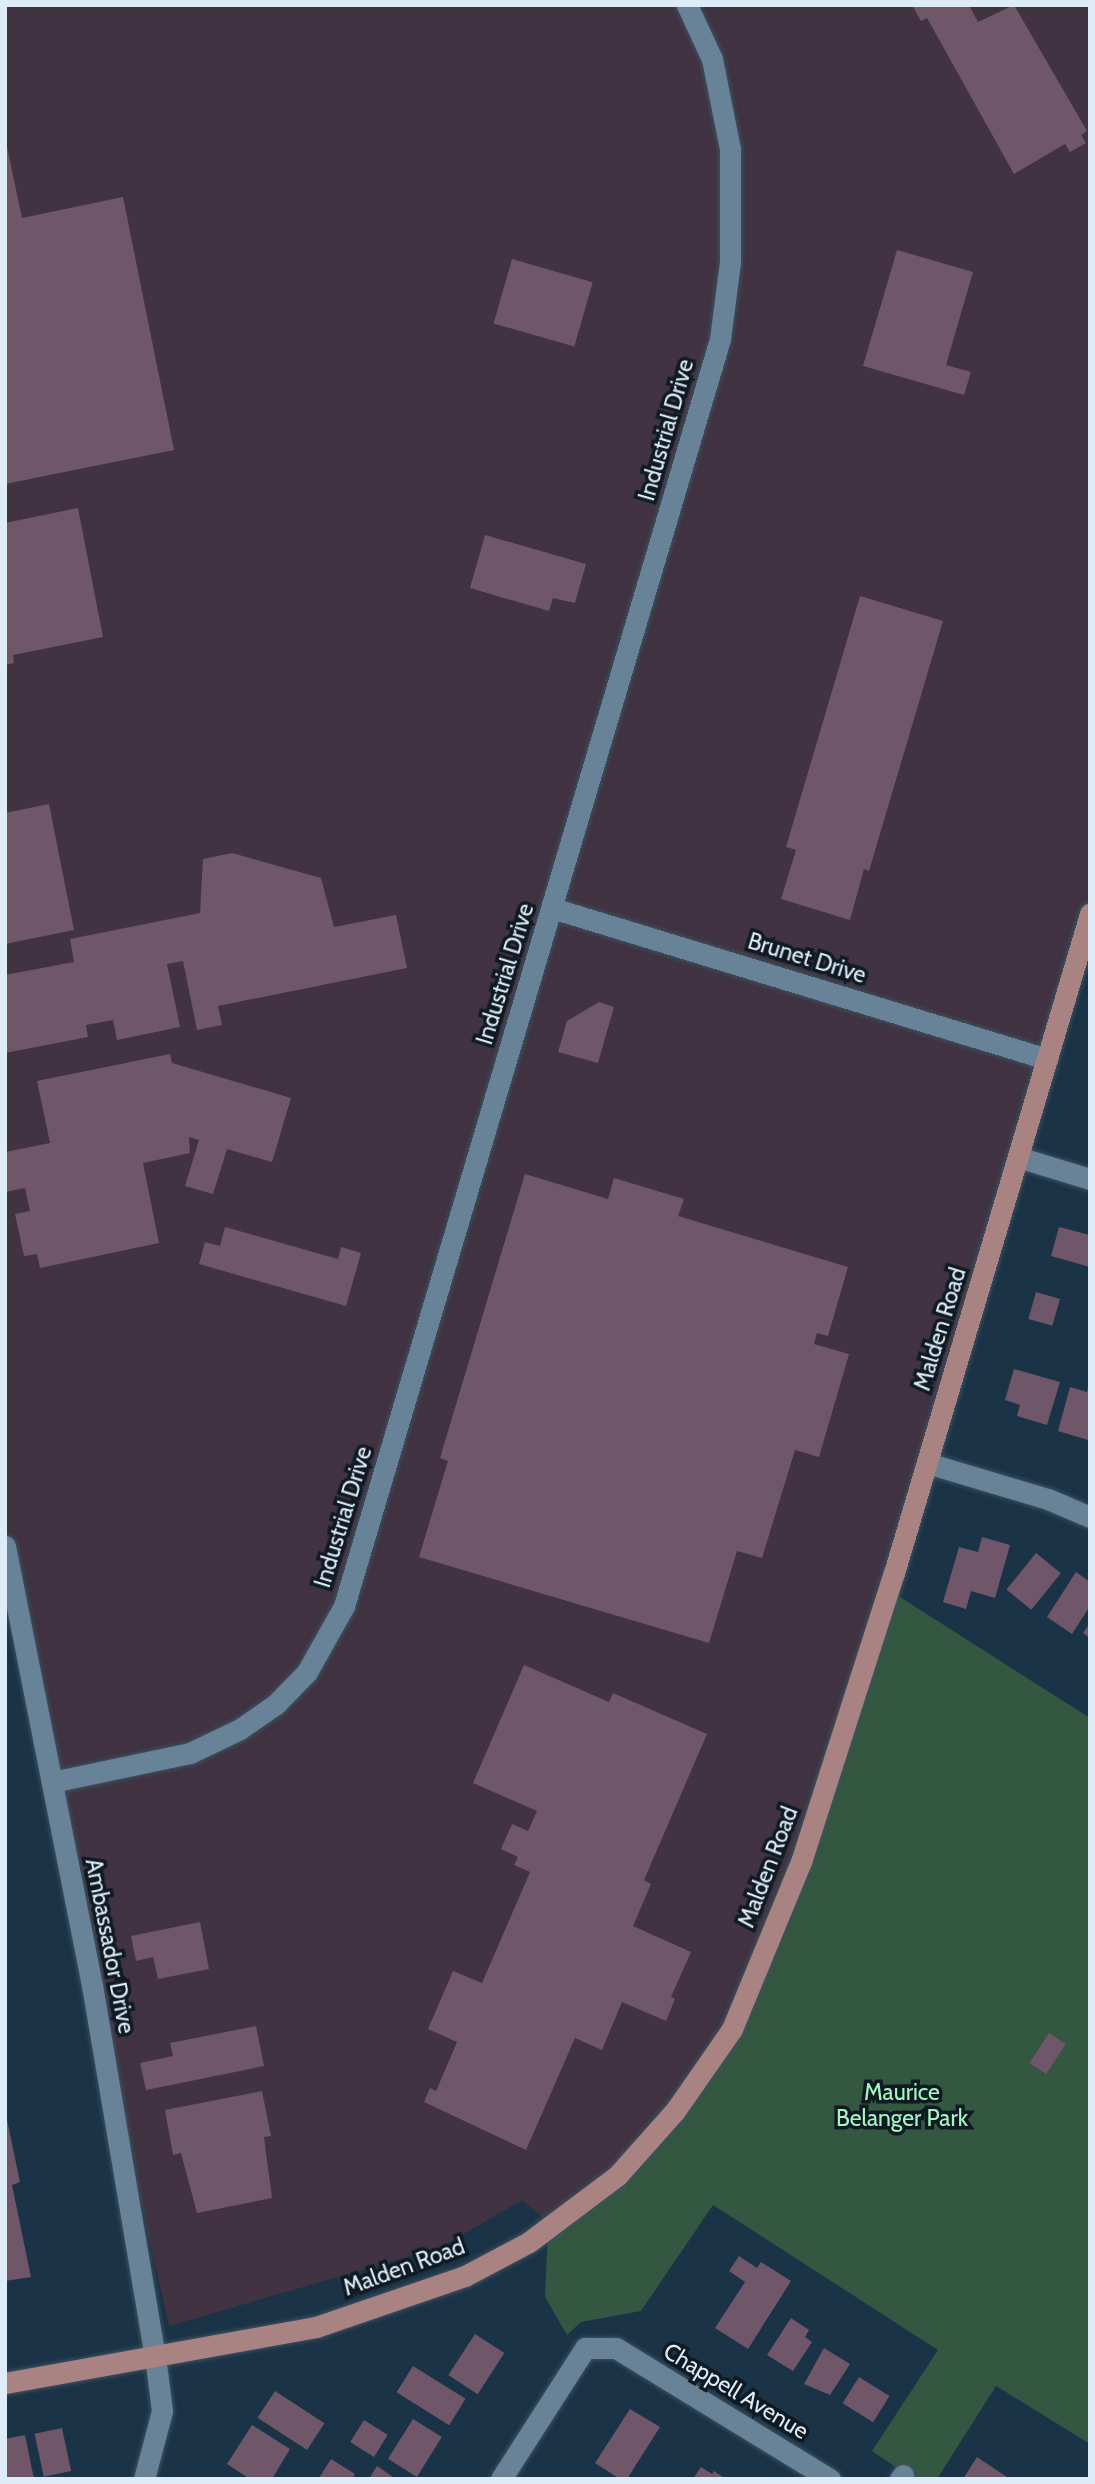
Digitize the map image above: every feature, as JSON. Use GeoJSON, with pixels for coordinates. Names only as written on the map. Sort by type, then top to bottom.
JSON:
{"type":"FeatureCollection","features":[{"type":"Feature","properties":{"kind":"main road","name":"Malden Road"},"geometry":{"type":"LineString","coordinates":[[5,2384],[316,2327],[465,2276],[529,2242],[618,2176],[675,2111],[732,2029],[801,1862],[927,1463],[1090,914]]}},
{"type":"Feature","properties":{"kind":"street","name":"Industrial Drive"},"geometry":{"type":"LineString","coordinates":[[52,1782],[190,1753],[240,1729],[276,1704],[307,1672],[344,1606],[720,339],[730,262],[730,149],[712,59],[687,5]]}},
{"type":"Feature","properties":{"kind":"street","name":"Brunet Drive"},"geometry":{"type":"LineString","coordinates":[[552,908],[1047,1059]]}},
{"type":"Feature","properties":{"kind":"street"},"geometry":{"type":"LineString","coordinates":[[1018,1157],[1090,1179]]}},
{"type":"Feature","properties":{"kind":"street"},"geometry":{"type":"LineString","coordinates":[[927,1463],[1048,1499],[1090,1517]]}},
{"type":"Feature","properties":{"kind":"street","name":"Ambassador Drive"},"geometry":{"type":"LineString","coordinates":[[5,1546],[52,1782],[155,2356],[162,2411],[144,2479]]}},
{"type":"Feature","properties":{"kind":"street","name":"Chappell Avenue"},"geometry":{"type":"LineString","coordinates":[[501,2479],[585,2348],[615,2348],[830,2479]]}},
{"type":"Feature","properties":{"kind":"shaded area"},"geometry":{"type":"Polygon","coordinates":[[[5,5],[1090,5],[1090,918],[765,1972],[635,2157],[548,2222],[522,2200],[441,2247],[169,2326],[5,1602],[5,5]]]}},
{"type":"Feature","properties":{"kind":"green space","name":"Maurice Belanger Park"},"geometry":{"type":"Polygon","coordinates":[[[889,1590],[1090,1718],[1090,2444],[996,2386],[937,2479],[913,2479],[872,2451],[938,2350],[713,2205],[641,2311],[581,2322],[567,2335],[545,2297],[548,2222],[635,2157],[765,1972],[889,1590]]]}},
{"type":"Feature","properties":{"kind":"building"},"geometry":{"type":"Polygon","coordinates":[[[912,5],[969,5],[978,22],[1014,5],[1087,131],[1081,135],[1086,143],[1070,152],[1065,144],[1014,174],[927,18],[921,21],[912,5]]]}},
{"type":"Feature","properties":{"kind":"building"},"geometry":{"type":"Polygon","coordinates":[[[6,142],[22,218],[123,197],[174,450],[5,484],[6,142]]]}},
{"type":"Feature","properties":{"kind":"building"},"geometry":{"type":"Polygon","coordinates":[[[897,250],[973,272],[946,365],[971,372],[964,395],[863,366],[897,250]]]}},
{"type":"Feature","properties":{"kind":"building"},"geometry":{"type":"Polygon","coordinates":[[[512,259],[593,282],[574,347],[494,323],[512,259]]]}},
{"type":"Feature","properties":{"kind":"building"},"geometry":{"type":"Polygon","coordinates":[[[78,508],[103,637],[13,655],[14,663],[5,665],[5,523],[78,508]]]}},
{"type":"Feature","properties":{"kind":"building"},"geometry":{"type":"Polygon","coordinates":[[[485,535],[586,564],[575,603],[553,598],[549,611],[470,588],[485,535]]]}},
{"type":"Feature","properties":{"kind":"building"},"geometry":{"type":"Polygon","coordinates":[[[860,596],[943,621],[869,871],[864,869],[850,920],[781,899],[796,850],[786,847],[860,596]]]}},
{"type":"Feature","properties":{"kind":"building"},"geometry":{"type":"Polygon","coordinates":[[[49,804],[74,930],[5,944],[5,813],[49,804]]]}},
{"type":"Feature","properties":{"kind":"building"},"geometry":{"type":"Polygon","coordinates":[[[232,853],[321,878],[334,927],[396,915],[407,968],[218,1006],[222,1025],[197,1030],[183,961],[167,964],[180,1027],[117,1040],[113,1020],[86,1025],[88,1037],[5,1053],[5,975],[74,962],[70,939],[200,913],[203,859],[232,853]]]}},
{"type":"Feature","properties":{"kind":"building"},"geometry":{"type":"Polygon","coordinates":[[[599,1002],[614,1007],[598,1063],[558,1052],[567,1021],[599,1002]]]}},
{"type":"Feature","properties":{"kind":"building"},"geometry":{"type":"Polygon","coordinates":[[[170,1054],[172,1063],[291,1098],[272,1162],[227,1149],[213,1194],[185,1186],[199,1140],[189,1137],[190,1153],[143,1163],[159,1243],[40,1268],[37,1254],[24,1256],[15,1214],[30,1211],[25,1188],[5,1192],[5,1152],[50,1143],[37,1081],[170,1054]]]}},
{"type":"Feature","properties":{"kind":"building"},"geometry":{"type":"Polygon","coordinates":[[[525,1174],[608,1199],[614,1178],[684,1199],[678,1216],[848,1267],[828,1336],[817,1333],[814,1344],[849,1354],[819,1457],[795,1450],[762,1558],[737,1551],[709,1643],[419,1557],[448,1461],[440,1458],[525,1174]]]}},
{"type":"Feature","properties":{"kind":"building"},"geometry":{"type":"Polygon","coordinates":[[[225,1227],[338,1259],[341,1247],[361,1253],[346,1306],[199,1264],[205,1242],[220,1246],[225,1227]]]}},
{"type":"Feature","properties":{"kind":"building"},"geometry":{"type":"Polygon","coordinates":[[[1059,1227],[1090,1235],[1090,1267],[1051,1256],[1059,1227]]]}},
{"type":"Feature","properties":{"kind":"building"},"geometry":{"type":"Polygon","coordinates":[[[1036,1292],[1060,1299],[1052,1326],[1028,1319],[1036,1292]]]}},
{"type":"Feature","properties":{"kind":"building"},"geometry":{"type":"Polygon","coordinates":[[[1014,1369],[1060,1382],[1047,1425],[1017,1416],[1020,1405],[1005,1400],[1014,1369]]]}},
{"type":"Feature","properties":{"kind":"building"},"geometry":{"type":"Polygon","coordinates":[[[1089,1383],[1088,1440],[1058,1431],[1070,1387],[1087,1392],[1089,1383]]]}},
{"type":"Feature","properties":{"kind":"building"},"geometry":{"type":"Polygon","coordinates":[[[982,1537],[1010,1545],[995,1598],[971,1591],[966,1609],[943,1602],[959,1547],[978,1552],[982,1537]]]}},
{"type":"Feature","properties":{"kind":"building"},"geometry":{"type":"Polygon","coordinates":[[[1036,1553],[1061,1573],[1031,1610],[1006,1590],[1036,1553]]]}},
{"type":"Feature","properties":{"kind":"building"},"geometry":{"type":"Polygon","coordinates":[[[1076,1572],[1090,1582],[1090,1606],[1072,1634],[1047,1617],[1076,1572]]]}},
{"type":"Feature","properties":{"kind":"building"},"geometry":{"type":"Polygon","coordinates":[[[1090,1623],[1090,1638],[1083,1633],[1090,1623]]]}},
{"type":"Feature","properties":{"kind":"building"},"geometry":{"type":"Polygon","coordinates":[[[524,1665],[609,1702],[613,1693],[707,1734],[644,1880],[651,1884],[633,1926],[691,1952],[671,1997],[675,1999],[666,2021],[622,2002],[602,2050],[575,2038],[526,2150],[424,2102],[430,2088],[436,2091],[457,2042],[428,2029],[453,1971],[482,1983],[530,1872],[514,1865],[518,1857],[501,1849],[512,1824],[528,1831],[537,1811],[473,1783],[524,1665]]]}},
{"type":"Feature","properties":{"kind":"building"},"geometry":{"type":"Polygon","coordinates":[[[200,1922],[209,1969],[158,1979],[153,1957],[136,1961],[131,1936],[200,1922]]]}},
{"type":"Feature","properties":{"kind":"building"},"geometry":{"type":"Polygon","coordinates":[[[256,2026],[264,2066],[146,2090],[140,2063],[173,2056],[170,2043],[256,2026]]]}},
{"type":"Feature","properties":{"kind":"building"},"geometry":{"type":"Polygon","coordinates":[[[1049,2033],[1066,2044],[1046,2074],[1029,2063],[1049,2033]]]}},
{"type":"Feature","properties":{"kind":"building"},"geometry":{"type":"Polygon","coordinates":[[[262,2091],[271,2136],[264,2137],[272,2198],[197,2213],[181,2153],[173,2155],[165,2110],[262,2091]]]}},
{"type":"Feature","properties":{"kind":"building"},"geometry":{"type":"Polygon","coordinates":[[[5,2110],[20,2182],[12,2185],[31,2277],[5,2281],[5,2110]]]}},
{"type":"Feature","properties":{"kind":"building"},"geometry":{"type":"Polygon","coordinates":[[[739,2256],[757,2268],[761,2262],[791,2281],[748,2349],[715,2328],[745,2282],[729,2271],[739,2256]]]}},
{"type":"Feature","properties":{"kind":"building"},"geometry":{"type":"Polygon","coordinates":[[[791,2318],[809,2330],[805,2337],[812,2342],[793,2371],[767,2355],[791,2318]]]}},
{"type":"Feature","properties":{"kind":"building"},"geometry":{"type":"Polygon","coordinates":[[[475,2334],[504,2353],[478,2394],[448,2375],[475,2334]]]}},
{"type":"Feature","properties":{"kind":"building"},"geometry":{"type":"Polygon","coordinates":[[[824,2348],[850,2364],[830,2395],[804,2384],[824,2348]]]}},
{"type":"Feature","properties":{"kind":"building"},"geometry":{"type":"Polygon","coordinates":[[[413,2366],[466,2399],[449,2425],[397,2392],[413,2366]]]}},
{"type":"Feature","properties":{"kind":"building"},"geometry":{"type":"Polygon","coordinates":[[[859,2377],[890,2396],[873,2422],[843,2403],[859,2377]]]}},
{"type":"Feature","properties":{"kind":"building"},"geometry":{"type":"Polygon","coordinates":[[[275,2391],[324,2423],[307,2450],[258,2418],[275,2391]]]}},
{"type":"Feature","properties":{"kind":"building"},"geometry":{"type":"Polygon","coordinates":[[[630,2409],[660,2427],[627,2479],[620,2479],[595,2463],[630,2409]]]}},
{"type":"Feature","properties":{"kind":"building"},"geometry":{"type":"Polygon","coordinates":[[[413,2419],[442,2437],[417,2477],[388,2459],[413,2419]]]}},
{"type":"Feature","properties":{"kind":"building"},"geometry":{"type":"Polygon","coordinates":[[[364,2420],[388,2435],[374,2457],[350,2442],[364,2420]]]}},
{"type":"Feature","properties":{"kind":"building"},"geometry":{"type":"Polygon","coordinates":[[[252,2425],[290,2449],[272,2479],[250,2479],[227,2464],[252,2425]]]}},
{"type":"Feature","properties":{"kind":"building"},"geometry":{"type":"Polygon","coordinates":[[[62,2428],[71,2471],[44,2477],[35,2434],[62,2428]]]}},
{"type":"Feature","properties":{"kind":"building"},"geometry":{"type":"Polygon","coordinates":[[[25,2435],[34,2479],[5,2479],[5,2439],[25,2435]]]}},
{"type":"Feature","properties":{"kind":"building"},"geometry":{"type":"Polygon","coordinates":[[[977,2457],[1010,2479],[963,2479],[977,2457]]]}},
{"type":"Feature","properties":{"kind":"building"},"geometry":{"type":"Polygon","coordinates":[[[331,2459],[355,2474],[352,2479],[319,2478],[331,2459]]]}},
{"type":"Feature","properties":{"kind":"building"},"geometry":{"type":"Polygon","coordinates":[[[377,2466],[396,2479],[369,2479],[377,2466]]]}},
{"type":"Feature","properties":{"kind":"building"},"geometry":{"type":"Polygon","coordinates":[[[701,2467],[712,2474],[714,2471],[726,2479],[693,2479],[701,2467]]]}}]}
